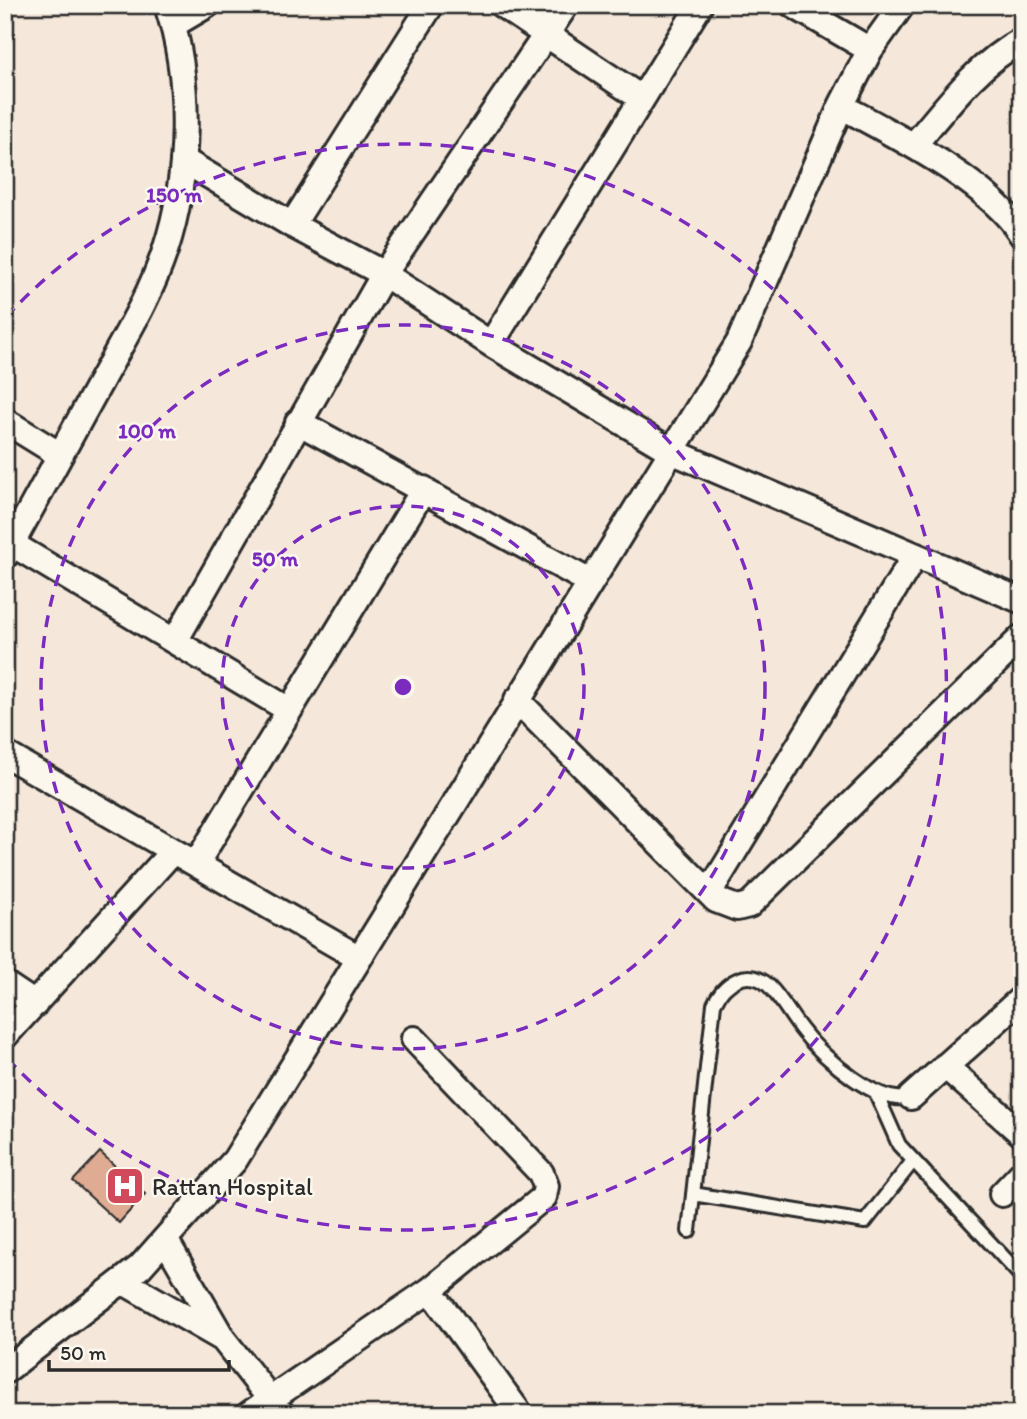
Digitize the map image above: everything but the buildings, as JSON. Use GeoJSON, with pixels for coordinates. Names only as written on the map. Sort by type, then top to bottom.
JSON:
{"type":"FeatureCollection","features":[{"type":"Feature","properties":{"kind":"street"},"geometry":{"type":"LineString","coordinates":[[207,5],[170,15],[180,72],[183,160],[164,252],[141,307],[9,550],[175,641],[289,710]]}},
{"type":"Feature","properties":{"kind":"street"},"geometry":{"type":"LineString","coordinates":[[292,225],[431,5]]}},
{"type":"Feature","properties":{"kind":"street"},"geometry":{"type":"LineString","coordinates":[[502,5],[641,99]]}},
{"type":"Feature","properties":{"kind":"street"},"geometry":{"type":"LineString","coordinates":[[175,641],[384,274],[566,5]]}},
{"type":"Feature","properties":{"kind":"street"},"geometry":{"type":"LineString","coordinates":[[491,344],[700,5]]}},
{"type":"Feature","properties":{"kind":"street"},"geometry":{"type":"LineString","coordinates":[[793,5],[870,50]]}},
{"type":"Feature","properties":{"kind":"street"},"geometry":{"type":"LineString","coordinates":[[5,1371],[140,1267],[235,1160],[739,342],[841,106],[870,50],[902,5]]}},
{"type":"Feature","properties":{"kind":"street"},"geometry":{"type":"LineString","coordinates":[[914,145],[970,78],[999,53],[1022,40]]}},
{"type":"Feature","properties":{"kind":"street"},"geometry":{"type":"LineString","coordinates":[[841,106],[914,145],[970,185],[1000,210],[1022,235]]}},
{"type":"Feature","properties":{"kind":"street"},"geometry":{"type":"LineString","coordinates":[[183,160],[292,225],[384,274],[491,344],[671,452],[1022,601]]}},
{"type":"Feature","properties":{"kind":"street"},"geometry":{"type":"LineString","coordinates":[[5,421],[60,455]]}},
{"type":"Feature","properties":{"kind":"street"},"geometry":{"type":"LineString","coordinates":[[298,422],[590,582]]}},
{"type":"Feature","properties":{"kind":"street"},"geometry":{"type":"LineString","coordinates":[[196,864],[424,489]]}},
{"type":"Feature","properties":{"kind":"street"},"geometry":{"type":"LineString","coordinates":[[709,893],[914,557]]}},
{"type":"Feature","properties":{"kind":"street"},"geometry":{"type":"LineString","coordinates":[[517,700],[709,893],[725,904],[737,908],[749,905],[1022,637]]}},
{"type":"Feature","properties":{"kind":"street"},"geometry":{"type":"LineString","coordinates":[[5,754],[359,958]]}},
{"type":"Feature","properties":{"kind":"street"},"geometry":{"type":"LineString","coordinates":[[5,1036],[173,851]]}},
{"type":"Feature","properties":{"kind":"street"},"geometry":{"type":"LineString","coordinates":[[5,984],[34,1004]]}},
{"type":"Feature","properties":{"kind":"street"},"geometry":{"type":"LineString","coordinates":[[911,1097],[1019,1007]]}},
{"type":"Feature","properties":{"kind":"street"},"geometry":{"type":"LineString","coordinates":[[249,1414],[276,1406],[429,1290],[544,1197],[546,1186],[541,1173],[414,1039]]}},
{"type":"Feature","properties":{"kind":"street"},"geometry":{"type":"LineString","coordinates":[[945,1066],[1022,1134]]}},
{"type":"Feature","properties":{"kind":"street"},"geometry":{"type":"LineString","coordinates":[[1002,1194],[1022,1173]]}},
{"type":"Feature","properties":{"kind":"street"},"geometry":{"type":"LineString","coordinates":[[165,1238],[223,1339],[276,1406]]}},
{"type":"Feature","properties":{"kind":"street"},"geometry":{"type":"LineString","coordinates":[[122,1282],[223,1339]]}},
{"type":"Feature","properties":{"kind":"street"},"geometry":{"type":"LineString","coordinates":[[429,1290],[520,1414]]}},
{"type":"Feature","properties":{"kind":"lane"},"geometry":{"type":"LineString","coordinates":[[689,1231],[714,1004],[720,991],[733,980],[757,979],[769,985],[816,1047],[876,1093],[902,1100],[911,1097]]}},
{"type":"Feature","properties":{"kind":"lane"},"geometry":{"type":"LineString","coordinates":[[876,1093],[898,1145],[1022,1277]]}},
{"type":"Feature","properties":{"kind":"lane"},"geometry":{"type":"LineString","coordinates":[[693,1194],[865,1222],[913,1161]]}},
{"type":"Feature","properties":{"kind":"place","name":"Rattan Hospital"},"geometry":{"type":"Point","coordinates":[125,1186]}}]}
